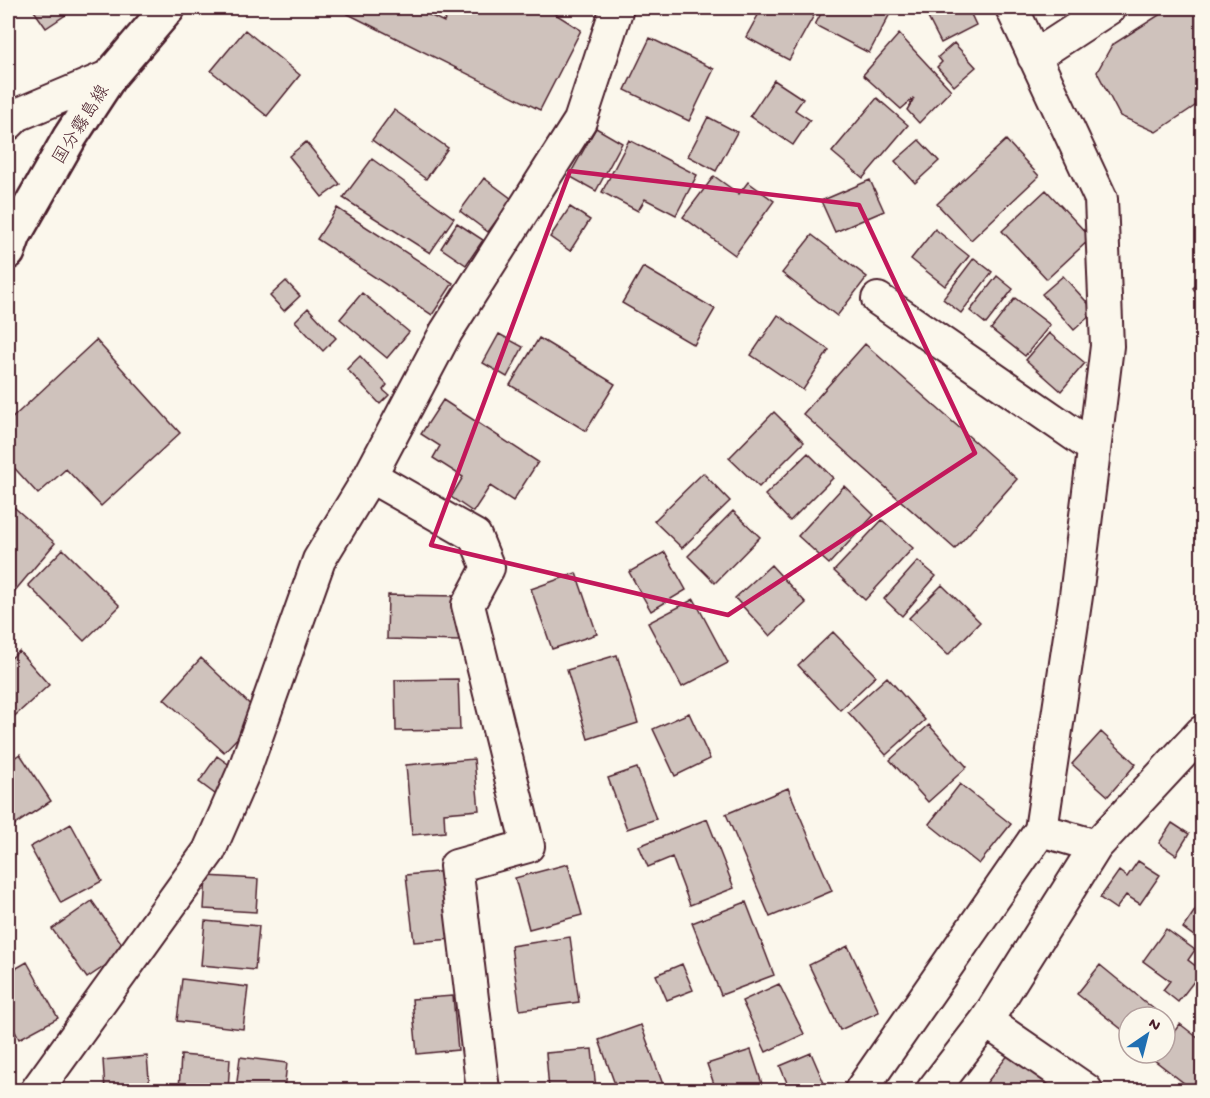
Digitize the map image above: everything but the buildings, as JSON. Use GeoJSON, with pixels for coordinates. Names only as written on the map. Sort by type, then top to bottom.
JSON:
{"type":"FeatureCollection","features":[{"type":"Feature","properties":{"kind":"main road","name":"国分霧島線"},"geometry":{"type":"LineString","coordinates":[[8,252],[14,236],[70,137],[110,76],[168,8]]}},
{"type":"Feature","properties":{"kind":"street"},"geometry":{"type":"LineString","coordinates":[[37,1090],[209,851],[244,771],[319,560],[370,476],[446,332],[580,121],[617,8]]}},
{"type":"Feature","properties":{"kind":"street"},"geometry":{"type":"LineString","coordinates":[[861,1090],[1041,830],[1076,596],[1107,346],[1101,199],[1012,8]]}},
{"type":"Feature","properties":{"kind":"street"},"geometry":{"type":"LineString","coordinates":[[1034,57],[1109,8]]}},
{"type":"Feature","properties":{"kind":"street"},"geometry":{"type":"LineString","coordinates":[[8,124],[17,115],[110,76]]}},
{"type":"Feature","properties":{"kind":"street"},"geometry":{"type":"LineString","coordinates":[[878,299],[1094,448]]}},
{"type":"Feature","properties":{"kind":"street"},"geometry":{"type":"LineString","coordinates":[[370,476],[475,536],[488,568],[468,605],[528,846],[456,866],[483,1090]]}},
{"type":"Feature","properties":{"kind":"street"},"geometry":{"type":"LineString","coordinates":[[933,1090],[986,1021],[1096,846],[1203,732]]}},
{"type":"Feature","properties":{"kind":"street"},"geometry":{"type":"LineString","coordinates":[[1041,830],[1096,846]]}},
{"type":"Feature","properties":{"kind":"street"},"geometry":{"type":"LineString","coordinates":[[986,1021],[1086,1090]]}},
{"type":"Feature","properties":{"kind":"highlighted area"},"geometry":{"type":"Polygon","coordinates":[[[570,171],[859,205],[975,453],[728,615],[431,545],[570,171]]]}}]}
